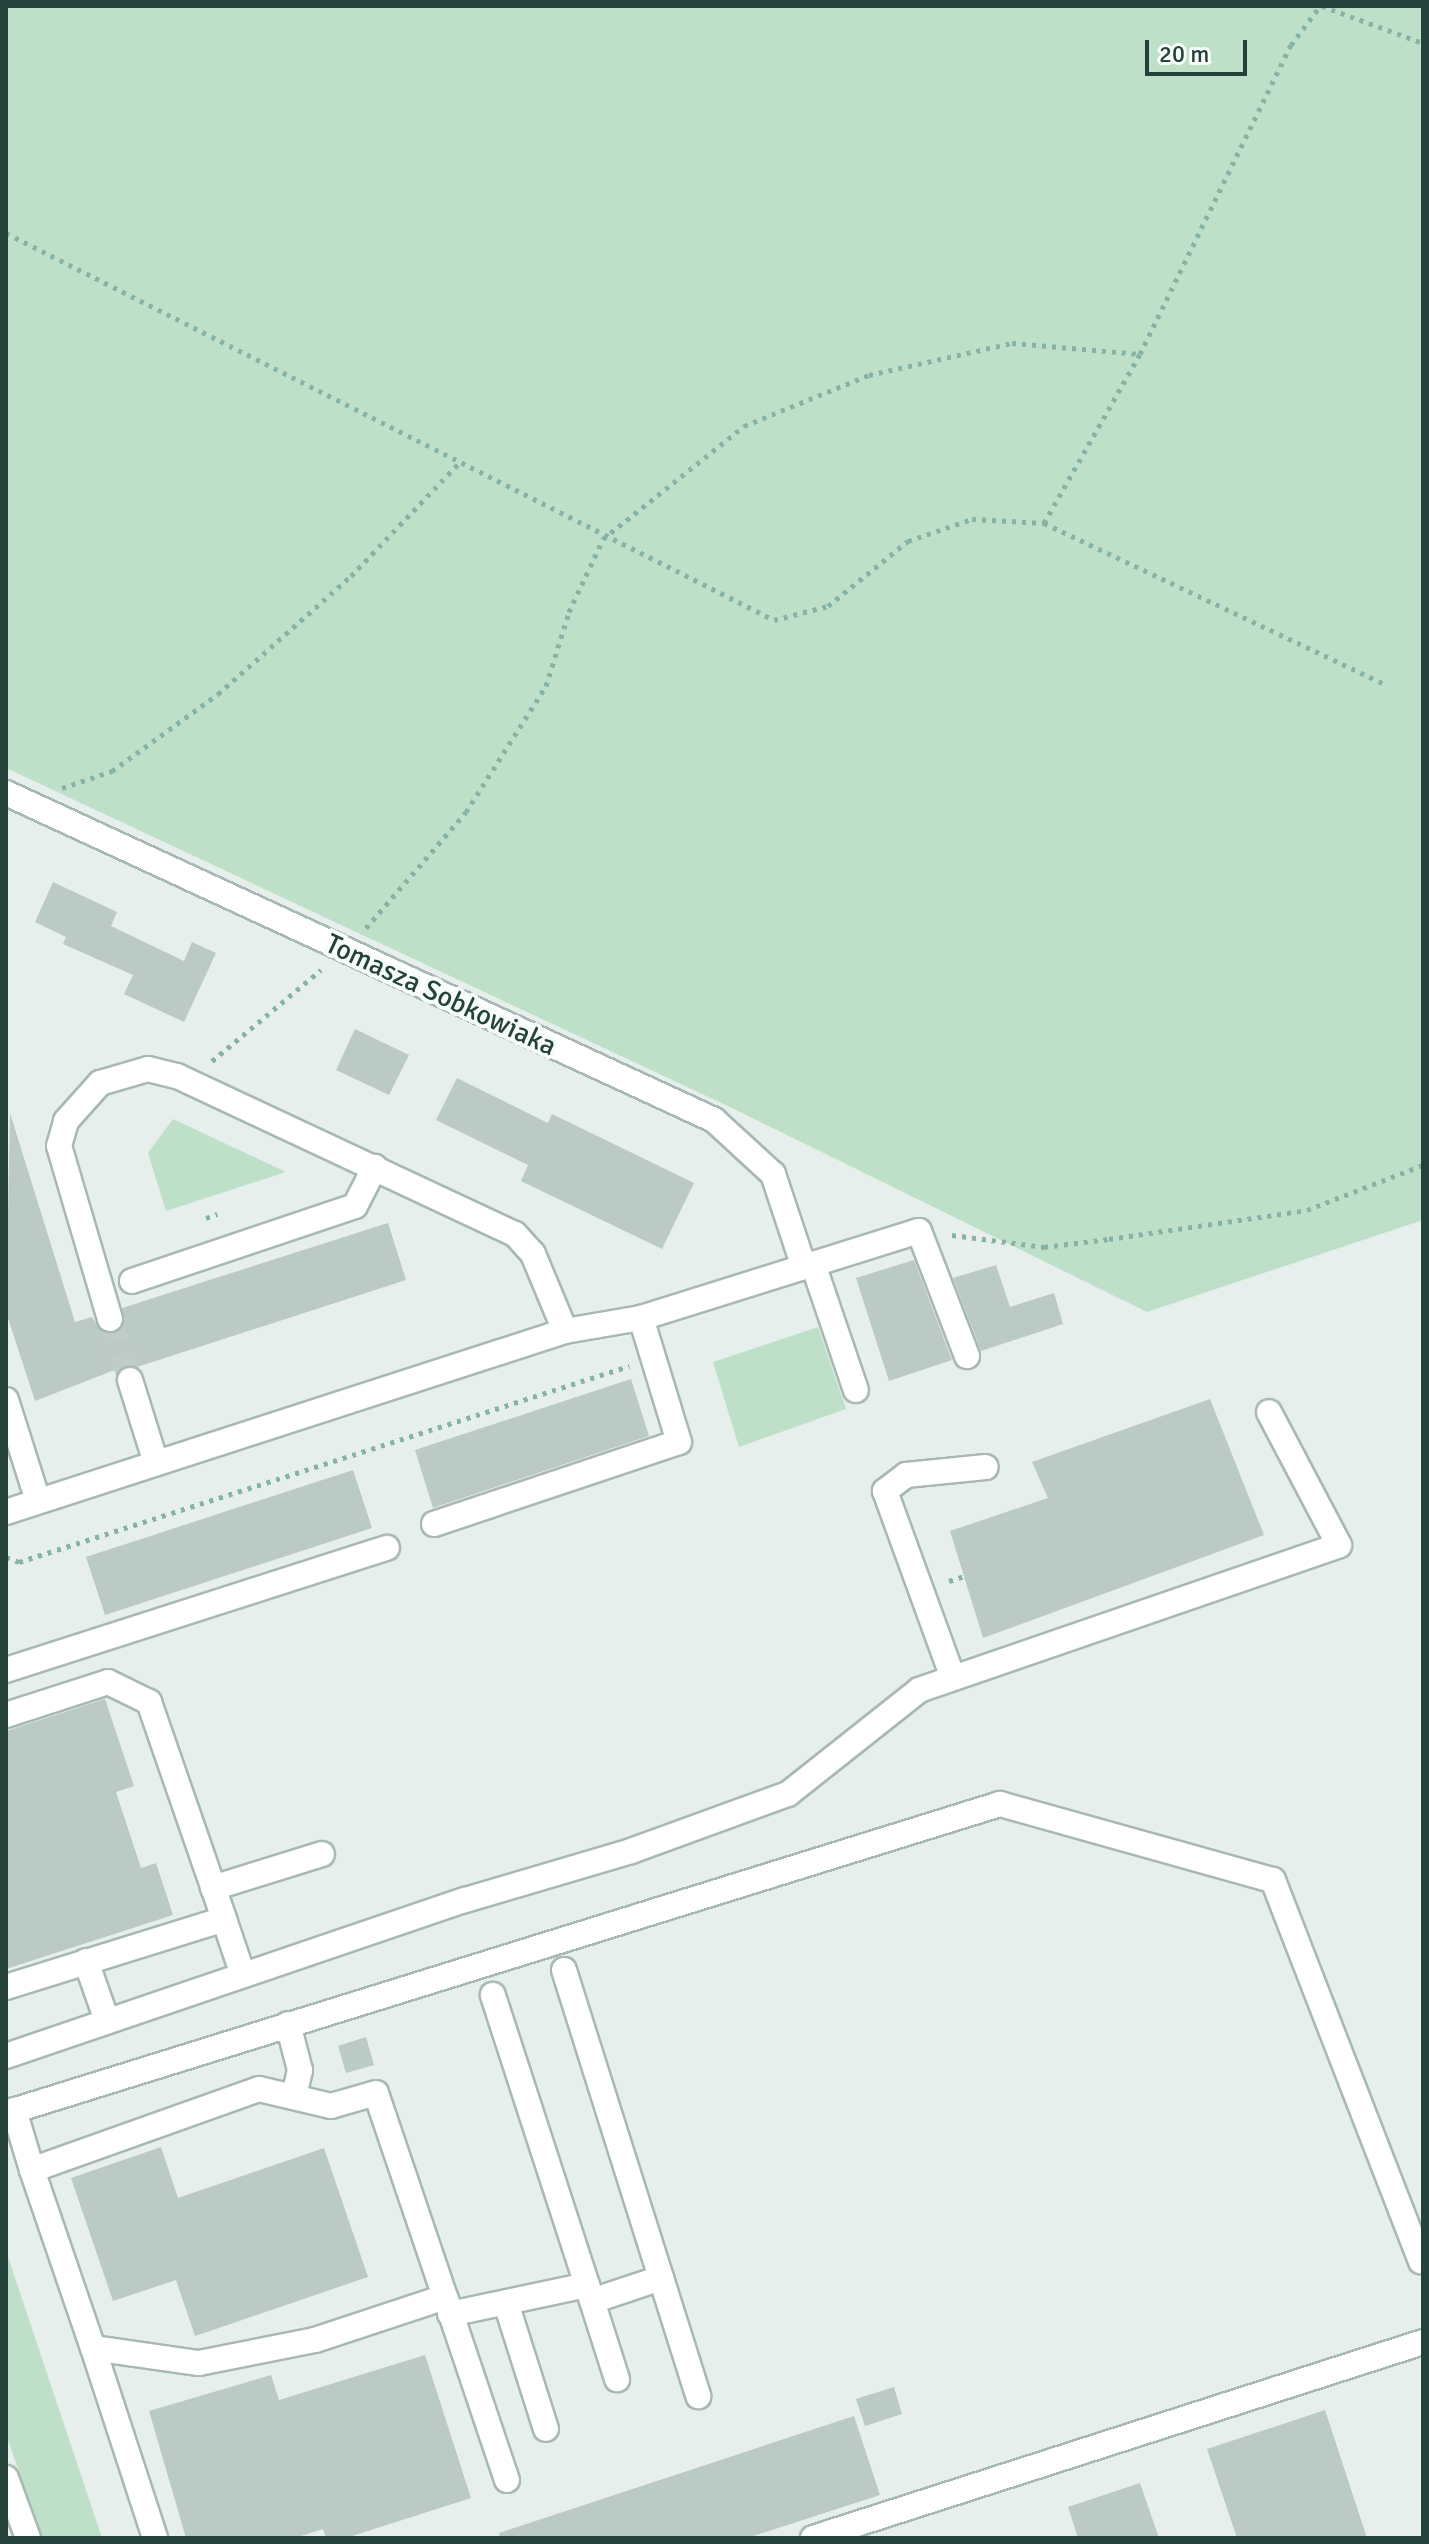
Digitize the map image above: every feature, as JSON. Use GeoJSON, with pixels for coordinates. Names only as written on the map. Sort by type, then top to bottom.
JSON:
{"type":"FeatureCollection","features":[{"type":"Feature","properties":{"kind":"street","name":"Tomasza Sobkowiaka"},"geometry":{"type":"LineString","coordinates":[[14,796],[714,1120],[773,1174],[856,1390]]}},
{"type":"Feature","properties":{"kind":"street"},"geometry":{"type":"LineString","coordinates":[[110,1319],[64,1173],[59,1146],[66,1121],[100,1083],[120,1073],[148,1069],[192,1083],[515,1234],[533,1254],[565,1331]]}},
{"type":"Feature","properties":{"kind":"street"},"geometry":{"type":"LineString","coordinates":[[132,1281],[355,1206],[375,1167]]}},
{"type":"Feature","properties":{"kind":"street"},"geometry":{"type":"LineString","coordinates":[[6,1512],[565,1331],[641,1318],[919,1231],[967,1356]]}},
{"type":"Feature","properties":{"kind":"street"},"geometry":{"type":"LineString","coordinates":[[434,1524],[679,1442],[641,1318]]}},
{"type":"Feature","properties":{"kind":"street"},"geometry":{"type":"LineString","coordinates":[[130,1380],[156,1463]]}},
{"type":"Feature","properties":{"kind":"street"},"geometry":{"type":"LineString","coordinates":[[6,1400],[38,1501]]}},
{"type":"Feature","properties":{"kind":"street"},"geometry":{"type":"LineString","coordinates":[[6,2056],[243,1975],[631,1851],[788,1794],[919,1690],[1339,1545],[1269,1412]]}},
{"type":"Feature","properties":{"kind":"street"},"geometry":{"type":"LineString","coordinates":[[953,1678],[885,1491],[906,1475],[986,1467]]}},
{"type":"Feature","properties":{"kind":"street"},"geometry":{"type":"LineString","coordinates":[[6,1670],[387,1548]]}},
{"type":"Feature","properties":{"kind":"street"},"geometry":{"type":"LineString","coordinates":[[6,1715],[108,1682],[149,1702],[243,1975]]}},
{"type":"Feature","properties":{"kind":"street"},"geometry":{"type":"LineString","coordinates":[[155,2538],[93,2348],[10,2112],[1000,1804],[1273,1880],[1421,2261]]}},
{"type":"Feature","properties":{"kind":"street"},"geometry":{"type":"LineString","coordinates":[[213,1888],[322,1854]]}},
{"type":"Feature","properties":{"kind":"street"},"geometry":{"type":"LineString","coordinates":[[6,1987],[224,1919]]}},
{"type":"Feature","properties":{"kind":"street"},"geometry":{"type":"LineString","coordinates":[[86,1961],[107,2021]]}},
{"type":"Feature","properties":{"kind":"street"},"geometry":{"type":"LineString","coordinates":[[564,1970],[698,2396]]}},
{"type":"Feature","properties":{"kind":"street"},"geometry":{"type":"LineString","coordinates":[[493,1995],[617,2379]]}},
{"type":"Feature","properties":{"kind":"street"},"geometry":{"type":"LineString","coordinates":[[288,2024],[300,2070],[294,2096]]}},
{"type":"Feature","properties":{"kind":"street"},"geometry":{"type":"LineString","coordinates":[[32,2170],[259,2089],[331,2106],[376,2093],[507,2480]]}},
{"type":"Feature","properties":{"kind":"street"},"geometry":{"type":"LineString","coordinates":[[93,2348],[199,2363],[315,2340],[447,2305],[506,2303],[589,2293],[661,2278]]}},
{"type":"Feature","properties":{"kind":"street"},"geometry":{"type":"LineString","coordinates":[[506,2303],[546,2429]]}},
{"type":"Feature","properties":{"kind":"street"},"geometry":{"type":"LineString","coordinates":[[813,2538],[1423,2342]]}},
{"type":"Feature","properties":{"kind":"street"},"geometry":{"type":"LineString","coordinates":[[6,2478],[28,2538]]}},
{"type":"Feature","properties":{"kind":"path"},"geometry":{"type":"LineString","coordinates":[[1044,523],[1140,354],[1291,45],[1321,6],[1423,43]]}},
{"type":"Feature","properties":{"kind":"path"},"geometry":{"type":"LineString","coordinates":[[6,233],[603,539],[774,620],[828,606],[908,541],[972,519],[1044,523],[1384,684]]}},
{"type":"Feature","properties":{"kind":"path"},"geometry":{"type":"LineString","coordinates":[[192,1083],[346,952],[466,812],[546,686],[569,612],[603,539],[744,426],[869,375],[1012,343],[1140,354]]}},
{"type":"Feature","properties":{"kind":"path"},"geometry":{"type":"LineString","coordinates":[[14,796],[112,771],[218,694],[351,576],[458,464]]}},
{"type":"Feature","properties":{"kind":"path"},"geometry":{"type":"LineString","coordinates":[[919,1231],[1044,1247],[1109,1239],[1307,1210],[1423,1165]]}},
{"type":"Feature","properties":{"kind":"path"},"geometry":{"type":"LineString","coordinates":[[206,1218],[217,1214]]}},
{"type":"Feature","properties":{"kind":"path"},"geometry":{"type":"LineString","coordinates":[[6,1557],[19,1562],[33,1558],[653,1358]]}},
{"type":"Feature","properties":{"kind":"green space"},"geometry":{"type":"Polygon","coordinates":[[[6,6],[1423,6],[1423,1220],[1147,1312],[732,1108],[6,768],[6,6]]]}},
{"type":"Feature","properties":{"kind":"green space"},"geometry":{"type":"Polygon","coordinates":[[[173,1119],[286,1172],[166,1211],[148,1153],[173,1119]]]}},
{"type":"Feature","properties":{"kind":"green space"},"geometry":{"type":"Polygon","coordinates":[[[818,1327],[846,1409],[739,1447],[713,1362],[818,1327]]]}},
{"type":"Feature","properties":{"kind":"green space"},"geometry":{"type":"Polygon","coordinates":[[[6,2251],[102,2538],[42,2538],[6,2434],[6,2251]]]}},
{"type":"Feature","properties":{"kind":"building"},"geometry":{"type":"Polygon","coordinates":[[[53,882],[117,912],[111,926],[184,961],[192,942],[216,953],[184,1022],[124,994],[133,975],[63,944],[66,937],[35,922],[53,882]]]}},
{"type":"Feature","properties":{"kind":"building"},"geometry":{"type":"Polygon","coordinates":[[[355,1029],[409,1055],[389,1095],[336,1070],[355,1029]]]}},
{"type":"Feature","properties":{"kind":"building"},"geometry":{"type":"Polygon","coordinates":[[[457,1078],[548,1123],[552,1114],[694,1183],[662,1249],[521,1181],[528,1165],[436,1120],[457,1078]]]}},
{"type":"Feature","properties":{"kind":"building"},"geometry":{"type":"Polygon","coordinates":[[[10,1113],[75,1322],[92,1317],[100,1330],[115,1333],[124,1323],[122,1308],[388,1223],[406,1280],[137,1367],[125,1366],[35,1401],[6,1312],[10,1113]]]}},
{"type":"Feature","properties":{"kind":"building"},"geometry":{"type":"Polygon","coordinates":[[[914,1260],[952,1360],[889,1381],[856,1278],[914,1260]]]}},
{"type":"Feature","properties":{"kind":"building"},"geometry":{"type":"Polygon","coordinates":[[[996,1265],[1010,1307],[1054,1293],[1063,1324],[981,1351],[953,1278],[996,1265]]]}},
{"type":"Feature","properties":{"kind":"building"},"geometry":{"type":"Polygon","coordinates":[[[631,1379],[649,1436],[433,1508],[415,1450],[631,1379]]]}},
{"type":"Feature","properties":{"kind":"building"},"geometry":{"type":"Polygon","coordinates":[[[1210,1399],[1264,1535],[983,1638],[950,1531],[1048,1498],[1032,1462],[1210,1399]]]}},
{"type":"Feature","properties":{"kind":"building"},"geometry":{"type":"Polygon","coordinates":[[[353,1470],[372,1528],[105,1615],[86,1557],[353,1470]]]}},
{"type":"Feature","properties":{"kind":"building"},"geometry":{"type":"Polygon","coordinates":[[[105,1699],[134,1786],[116,1792],[141,1868],[156,1863],[173,1915],[6,1969],[6,1731],[105,1699]]]}},
{"type":"Feature","properties":{"kind":"building"},"geometry":{"type":"Polygon","coordinates":[[[366,2037],[374,2065],[346,2073],[338,2046],[366,2037]]]}},
{"type":"Feature","properties":{"kind":"building"},"geometry":{"type":"Polygon","coordinates":[[[161,2147],[178,2198],[324,2148],[368,2277],[195,2336],[176,2280],[113,2301],[71,2178],[161,2147]]]}},
{"type":"Feature","properties":{"kind":"building"},"geometry":{"type":"Polygon","coordinates":[[[425,2355],[471,2498],[346,2538],[326,2538],[323,2529],[295,2538],[186,2538],[149,2411],[271,2375],[279,2400],[425,2355]]]}},
{"type":"Feature","properties":{"kind":"building"},"geometry":{"type":"Polygon","coordinates":[[[894,2387],[902,2414],[865,2426],[856,2399],[894,2387]]]}},
{"type":"Feature","properties":{"kind":"building"},"geometry":{"type":"Polygon","coordinates":[[[1325,2410],[1367,2538],[1237,2538],[1207,2449],[1325,2410]]]}},
{"type":"Feature","properties":{"kind":"building"},"geometry":{"type":"Polygon","coordinates":[[[854,2416],[880,2495],[747,2538],[500,2538],[499,2533],[854,2416]]]}},
{"type":"Feature","properties":{"kind":"building"},"geometry":{"type":"Polygon","coordinates":[[[1140,2483],[1159,2538],[1078,2538],[1068,2507],[1140,2483]]]}},
{"type":"Feature","properties":{"kind":"tunnel"},"geometry":{"type":"LineString","coordinates":[[110,1319],[130,1380]]}}]}
